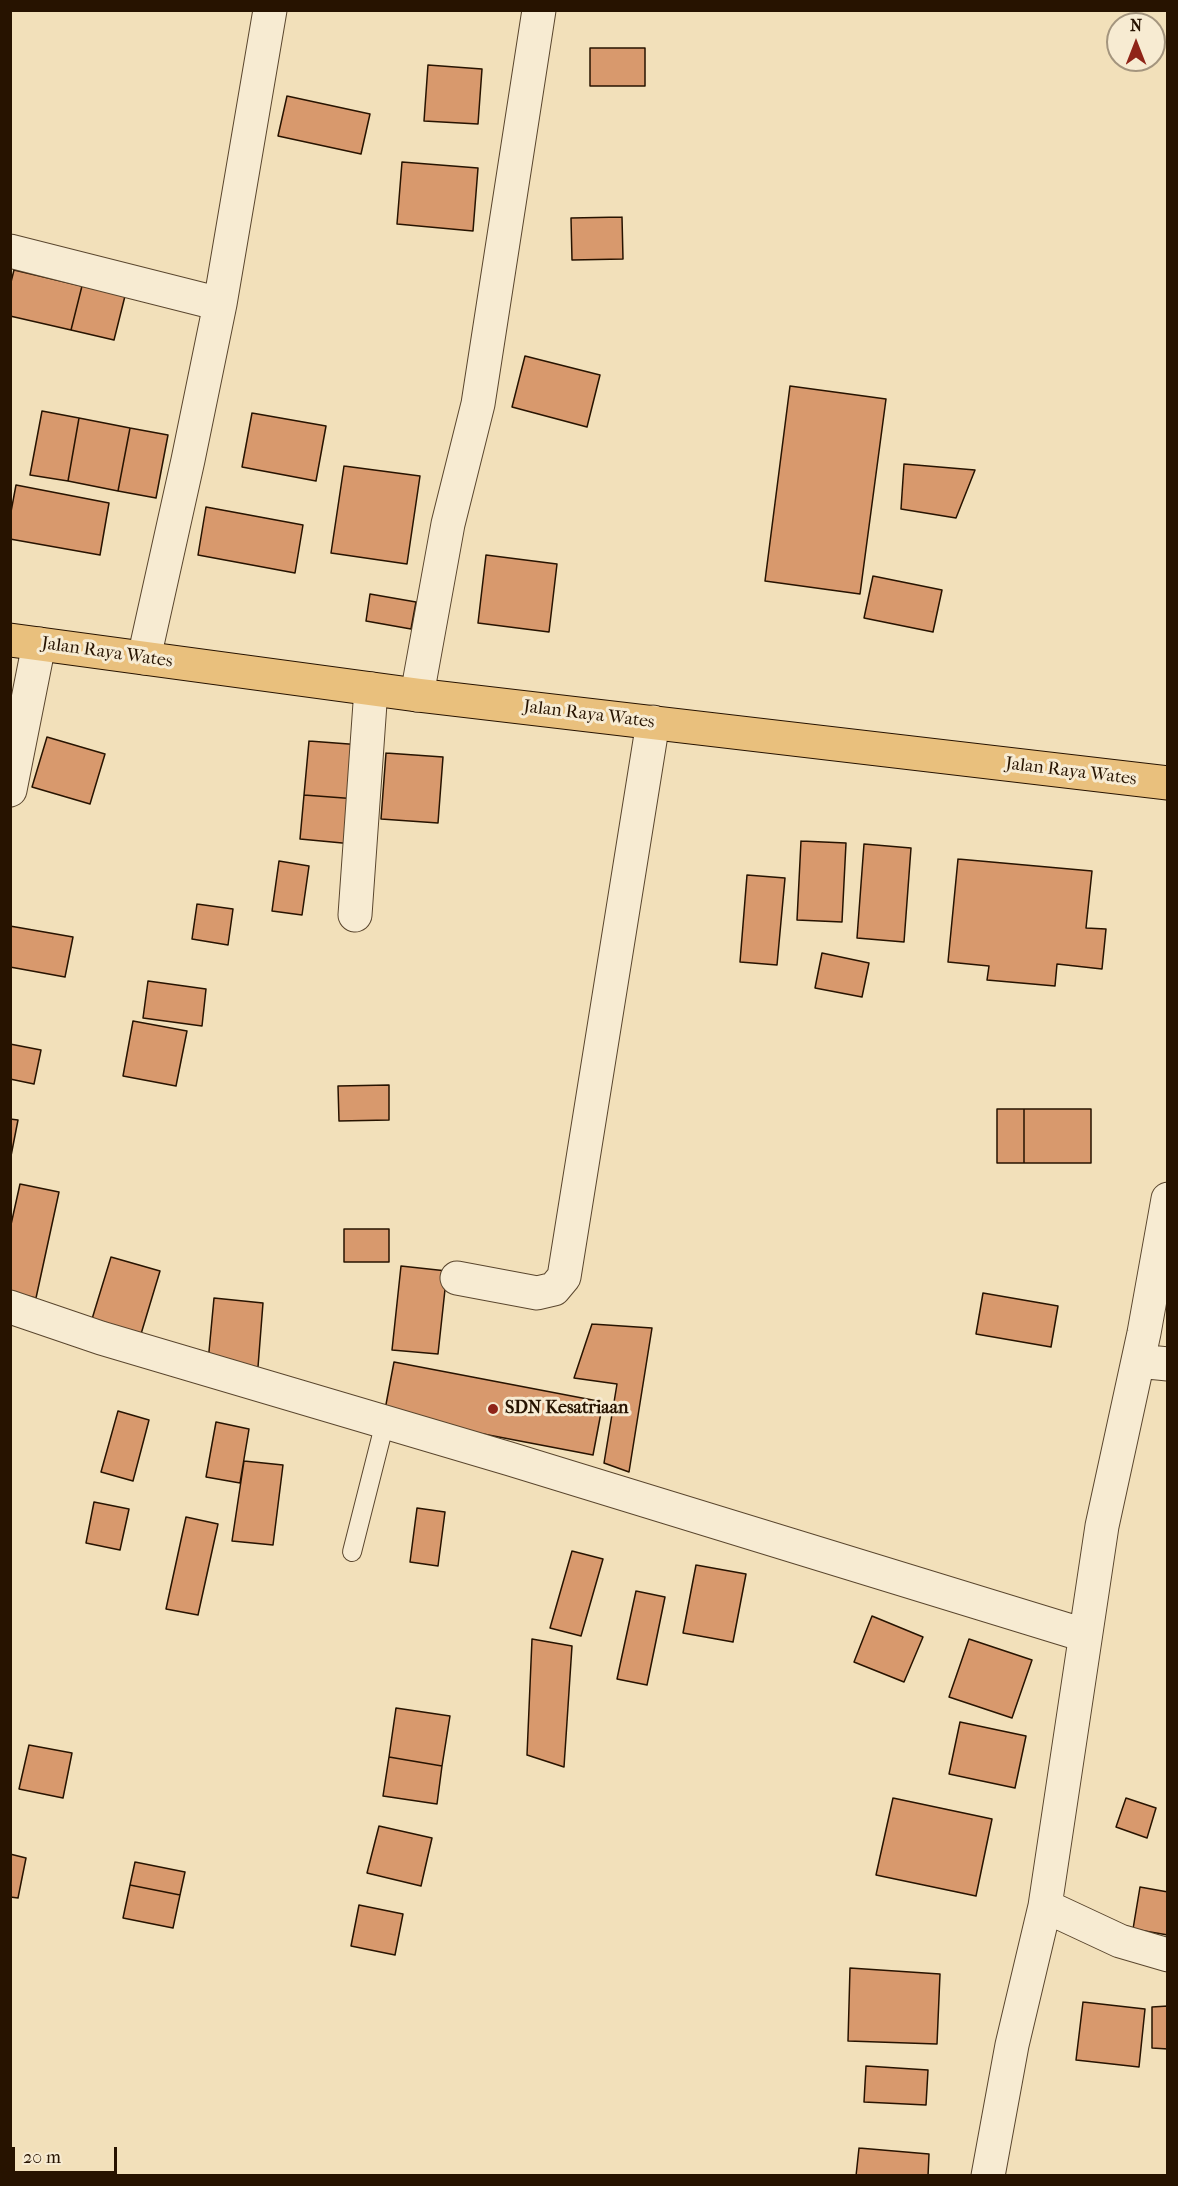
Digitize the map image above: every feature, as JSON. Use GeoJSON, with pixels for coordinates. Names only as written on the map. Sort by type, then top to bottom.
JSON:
{"type":"FeatureCollection","features":[{"type":"Feature","properties":{"kind":"highway","name":"Jalan Raya Wates"},"geometry":{"type":"LineString","coordinates":[[25,642],[371,689],[1167,783]]}},
{"type":"Feature","properties":{"kind":"street"},"geometry":{"type":"LineString","coordinates":[[144,658],[220,304],[270,10]]}},
{"type":"Feature","properties":{"kind":"street"},"geometry":{"type":"LineString","coordinates":[[417,694],[448,524],[478,404],[539,10]]}},
{"type":"Feature","properties":{"kind":"street"},"geometry":{"type":"LineString","coordinates":[[10,251],[220,304]]}},
{"type":"Feature","properties":{"kind":"street"},"geometry":{"type":"LineString","coordinates":[[10,790],[25,642]]}},
{"type":"Feature","properties":{"kind":"street"},"geometry":{"type":"LineString","coordinates":[[355,915],[371,689]]}},
{"type":"Feature","properties":{"kind":"street"},"geometry":{"type":"LineString","coordinates":[[458,1278],[537,1293],[555,1290],[564,1277],[653,723]]}},
{"type":"Feature","properties":{"kind":"street"},"geometry":{"type":"LineString","coordinates":[[988,2175],[1012,2045],[1045,1906],[1102,1526],[1153,1363],[1167,1199]]}},
{"type":"Feature","properties":{"kind":"street"},"geometry":{"type":"LineString","coordinates":[[10,1307],[101,1338],[1084,1635]]}},
{"type":"Feature","properties":{"kind":"street"},"geometry":{"type":"LineString","coordinates":[[1045,1906],[1120,1941],[1167,1955]]}},
{"type":"Feature","properties":{"kind":"lane"},"geometry":{"type":"LineString","coordinates":[[352,1552],[385,1422]]}},
{"type":"Feature","properties":{"kind":"building"},"geometry":{"type":"Polygon","coordinates":[[[590,48],[645,48],[645,86],[590,86],[590,48]]]}},
{"type":"Feature","properties":{"kind":"building"},"geometry":{"type":"Polygon","coordinates":[[[428,65],[482,69],[478,124],[424,121],[428,65]]]}},
{"type":"Feature","properties":{"kind":"building"},"geometry":{"type":"Polygon","coordinates":[[[287,96],[370,114],[361,154],[278,136],[287,96]]]}},
{"type":"Feature","properties":{"kind":"building"},"geometry":{"type":"Polygon","coordinates":[[[402,162],[478,168],[473,231],[397,224],[402,162]]]}},
{"type":"Feature","properties":{"kind":"building"},"geometry":{"type":"Polygon","coordinates":[[[622,217],[623,259],[572,260],[571,218],[622,217]]]}},
{"type":"Feature","properties":{"kind":"building"},"geometry":{"type":"Polygon","coordinates":[[[14,270],[82,286],[71,330],[10,316],[10,286],[14,270]]]}},
{"type":"Feature","properties":{"kind":"building"},"geometry":{"type":"Polygon","coordinates":[[[82,286],[125,296],[114,340],[71,330],[82,286]]]}},
{"type":"Feature","properties":{"kind":"building"},"geometry":{"type":"Polygon","coordinates":[[[525,356],[600,375],[587,427],[512,407],[525,356]]]}},
{"type":"Feature","properties":{"kind":"building"},"geometry":{"type":"Polygon","coordinates":[[[790,386],[886,399],[860,594],[765,581],[790,386]]]}},
{"type":"Feature","properties":{"kind":"building"},"geometry":{"type":"Polygon","coordinates":[[[42,411],[79,418],[68,481],[30,475],[42,411]]]}},
{"type":"Feature","properties":{"kind":"building"},"geometry":{"type":"Polygon","coordinates":[[[252,413],[326,426],[316,481],[242,467],[252,413]]]}},
{"type":"Feature","properties":{"kind":"building"},"geometry":{"type":"Polygon","coordinates":[[[79,418],[130,428],[118,491],[68,481],[79,418]]]}},
{"type":"Feature","properties":{"kind":"building"},"geometry":{"type":"Polygon","coordinates":[[[130,428],[168,435],[156,498],[118,491],[130,428]]]}},
{"type":"Feature","properties":{"kind":"building"},"geometry":{"type":"Polygon","coordinates":[[[904,464],[975,470],[956,518],[901,509],[904,464]]]}},
{"type":"Feature","properties":{"kind":"building"},"geometry":{"type":"Polygon","coordinates":[[[344,466],[420,476],[407,564],[331,553],[344,466]]]}},
{"type":"Feature","properties":{"kind":"building"},"geometry":{"type":"Polygon","coordinates":[[[16,485],[109,503],[100,555],[10,539],[10,517],[16,485]]]}},
{"type":"Feature","properties":{"kind":"building"},"geometry":{"type":"Polygon","coordinates":[[[206,507],[303,525],[295,573],[198,555],[206,507]]]}},
{"type":"Feature","properties":{"kind":"building"},"geometry":{"type":"Polygon","coordinates":[[[486,555],[557,564],[549,632],[478,623],[486,555]]]}},
{"type":"Feature","properties":{"kind":"building"},"geometry":{"type":"Polygon","coordinates":[[[873,576],[942,590],[933,632],[864,618],[873,576]]]}},
{"type":"Feature","properties":{"kind":"building"},"geometry":{"type":"Polygon","coordinates":[[[370,594],[416,602],[411,629],[366,621],[370,594]]]}},
{"type":"Feature","properties":{"kind":"building"},"geometry":{"type":"Polygon","coordinates":[[[47,737],[105,754],[90,804],[32,787],[47,737]]]}},
{"type":"Feature","properties":{"kind":"building"},"geometry":{"type":"Polygon","coordinates":[[[309,741],[362,745],[357,799],[304,795],[309,741]]]}},
{"type":"Feature","properties":{"kind":"building"},"geometry":{"type":"Polygon","coordinates":[[[386,753],[443,757],[438,823],[381,819],[386,753]]]}},
{"type":"Feature","properties":{"kind":"building"},"geometry":{"type":"Polygon","coordinates":[[[304,795],[357,799],[353,844],[300,839],[304,795]]]}},
{"type":"Feature","properties":{"kind":"building"},"geometry":{"type":"Polygon","coordinates":[[[801,841],[846,843],[842,922],[797,920],[801,841]]]}},
{"type":"Feature","properties":{"kind":"building"},"geometry":{"type":"Polygon","coordinates":[[[864,844],[911,848],[904,942],[857,938],[864,844]]]}},
{"type":"Feature","properties":{"kind":"building"},"geometry":{"type":"Polygon","coordinates":[[[958,859],[1092,871],[1086,928],[1106,929],[1102,969],[1057,964],[1055,986],[987,980],[989,966],[948,962],[958,859]]]}},
{"type":"Feature","properties":{"kind":"building"},"geometry":{"type":"Polygon","coordinates":[[[279,861],[309,866],[302,915],[272,911],[279,861]]]}},
{"type":"Feature","properties":{"kind":"building"},"geometry":{"type":"Polygon","coordinates":[[[747,875],[785,878],[777,965],[740,962],[747,875]]]}},
{"type":"Feature","properties":{"kind":"building"},"geometry":{"type":"Polygon","coordinates":[[[197,904],[233,909],[228,945],[192,939],[197,904]]]}},
{"type":"Feature","properties":{"kind":"building"},"geometry":{"type":"Polygon","coordinates":[[[10,926],[73,937],[65,977],[10,967],[10,926]]]}},
{"type":"Feature","properties":{"kind":"building"},"geometry":{"type":"Polygon","coordinates":[[[822,953],[869,963],[862,997],[815,988],[822,953]]]}},
{"type":"Feature","properties":{"kind":"building"},"geometry":{"type":"Polygon","coordinates":[[[148,981],[206,989],[202,1026],[143,1018],[148,981]]]}},
{"type":"Feature","properties":{"kind":"building"},"geometry":{"type":"Polygon","coordinates":[[[133,1021],[187,1031],[176,1086],[123,1076],[133,1021]]]}},
{"type":"Feature","properties":{"kind":"building"},"geometry":{"type":"Polygon","coordinates":[[[10,1044],[41,1050],[34,1084],[10,1079],[10,1044]]]}},
{"type":"Feature","properties":{"kind":"building"},"geometry":{"type":"Polygon","coordinates":[[[389,1085],[389,1120],[339,1121],[338,1086],[389,1085]]]}},
{"type":"Feature","properties":{"kind":"building"},"geometry":{"type":"Polygon","coordinates":[[[997,1109],[1024,1109],[1024,1163],[997,1163],[997,1109]]]}},
{"type":"Feature","properties":{"kind":"building"},"geometry":{"type":"Polygon","coordinates":[[[1024,1109],[1091,1109],[1091,1163],[1024,1163],[1024,1109]]]}},
{"type":"Feature","properties":{"kind":"building"},"geometry":{"type":"Polygon","coordinates":[[[10,1119],[18,1120],[10,1161],[10,1119]]]}},
{"type":"Feature","properties":{"kind":"building"},"geometry":{"type":"Polygon","coordinates":[[[20,1184],[59,1192],[36,1298],[10,1292],[10,1229],[20,1184]]]}},
{"type":"Feature","properties":{"kind":"building"},"geometry":{"type":"Polygon","coordinates":[[[344,1229],[389,1229],[389,1262],[344,1262],[344,1229]]]}},
{"type":"Feature","properties":{"kind":"building"},"geometry":{"type":"Polygon","coordinates":[[[111,1257],[160,1271],[141,1334],[92,1319],[111,1257]]]}},
{"type":"Feature","properties":{"kind":"building"},"geometry":{"type":"Polygon","coordinates":[[[401,1266],[447,1271],[438,1354],[392,1350],[401,1266]]]}},
{"type":"Feature","properties":{"kind":"building"},"geometry":{"type":"Polygon","coordinates":[[[983,1293],[1058,1306],[1051,1347],[976,1334],[983,1293]]]}},
{"type":"Feature","properties":{"kind":"building"},"geometry":{"type":"Polygon","coordinates":[[[214,1298],[263,1303],[258,1367],[208,1362],[214,1298]]]}},
{"type":"Feature","properties":{"kind":"building"},"geometry":{"type":"Polygon","coordinates":[[[592,1324],[652,1328],[629,1472],[604,1463],[617,1384],[574,1378],[592,1324]]]}},
{"type":"Feature","properties":{"kind":"building","name":"SDN Kesatriaan"},"geometry":{"type":"Polygon","coordinates":[[[394,1362],[603,1402],[593,1455],[384,1415],[394,1362]]]}},
{"type":"Feature","properties":{"kind":"building"},"geometry":{"type":"Polygon","coordinates":[[[118,1411],[149,1420],[133,1481],[101,1472],[118,1411]]]}},
{"type":"Feature","properties":{"kind":"building"},"geometry":{"type":"Polygon","coordinates":[[[216,1422],[249,1429],[240,1483],[206,1477],[216,1422]]]}},
{"type":"Feature","properties":{"kind":"building"},"geometry":{"type":"Polygon","coordinates":[[[244,1461],[283,1465],[273,1545],[232,1541],[244,1461]]]}},
{"type":"Feature","properties":{"kind":"building"},"geometry":{"type":"Polygon","coordinates":[[[94,1502],[129,1509],[120,1550],[86,1543],[94,1502]]]}},
{"type":"Feature","properties":{"kind":"building"},"geometry":{"type":"Polygon","coordinates":[[[417,1508],[445,1512],[438,1566],[410,1562],[417,1508]]]}},
{"type":"Feature","properties":{"kind":"building"},"geometry":{"type":"Polygon","coordinates":[[[186,1517],[218,1524],[198,1615],[166,1609],[186,1517]]]}},
{"type":"Feature","properties":{"kind":"building"},"geometry":{"type":"Polygon","coordinates":[[[572,1551],[603,1559],[581,1636],[550,1628],[572,1551]]]}},
{"type":"Feature","properties":{"kind":"building"},"geometry":{"type":"Polygon","coordinates":[[[696,1565],[746,1574],[733,1642],[683,1633],[696,1565]]]}},
{"type":"Feature","properties":{"kind":"building"},"geometry":{"type":"Polygon","coordinates":[[[636,1591],[665,1597],[647,1685],[617,1679],[636,1591]]]}},
{"type":"Feature","properties":{"kind":"building"},"geometry":{"type":"Polygon","coordinates":[[[872,1616],[923,1637],[904,1682],[854,1662],[872,1616]]]}},
{"type":"Feature","properties":{"kind":"building"},"geometry":{"type":"Polygon","coordinates":[[[532,1639],[572,1646],[564,1767],[527,1755],[532,1639]]]}},
{"type":"Feature","properties":{"kind":"building"},"geometry":{"type":"Polygon","coordinates":[[[969,1639],[1032,1660],[1012,1718],[949,1697],[969,1639]]]}},
{"type":"Feature","properties":{"kind":"building"},"geometry":{"type":"Polygon","coordinates":[[[396,1708],[450,1716],[442,1766],[389,1757],[396,1708]]]}},
{"type":"Feature","properties":{"kind":"building"},"geometry":{"type":"Polygon","coordinates":[[[960,1722],[1026,1736],[1015,1788],[949,1774],[960,1722]]]}},
{"type":"Feature","properties":{"kind":"building"},"geometry":{"type":"Polygon","coordinates":[[[29,1745],[72,1753],[63,1798],[19,1789],[29,1745]]]}},
{"type":"Feature","properties":{"kind":"building"},"geometry":{"type":"Polygon","coordinates":[[[389,1757],[442,1766],[437,1804],[383,1796],[389,1757]]]}},
{"type":"Feature","properties":{"kind":"building"},"geometry":{"type":"Polygon","coordinates":[[[893,1798],[992,1819],[976,1896],[876,1875],[893,1798]]]}},
{"type":"Feature","properties":{"kind":"building"},"geometry":{"type":"Polygon","coordinates":[[[1126,1798],[1156,1808],[1147,1838],[1116,1827],[1126,1798]]]}},
{"type":"Feature","properties":{"kind":"building"},"geometry":{"type":"Polygon","coordinates":[[[379,1826],[432,1838],[421,1886],[367,1873],[379,1826]]]}},
{"type":"Feature","properties":{"kind":"building"},"geometry":{"type":"Polygon","coordinates":[[[10,1854],[26,1858],[18,1898],[10,1897],[10,1854]]]}},
{"type":"Feature","properties":{"kind":"building"},"geometry":{"type":"Polygon","coordinates":[[[135,1862],[185,1872],[180,1895],[130,1885],[135,1862]]]}},
{"type":"Feature","properties":{"kind":"building"},"geometry":{"type":"Polygon","coordinates":[[[130,1885],[180,1895],[173,1928],[123,1918],[130,1885]]]}},
{"type":"Feature","properties":{"kind":"building"},"geometry":{"type":"Polygon","coordinates":[[[1140,1887],[1168,1892],[1168,1935],[1133,1929],[1140,1887]]]}},
{"type":"Feature","properties":{"kind":"building"},"geometry":{"type":"Polygon","coordinates":[[[359,1905],[403,1914],[395,1955],[351,1946],[359,1905]]]}},
{"type":"Feature","properties":{"kind":"building"},"geometry":{"type":"Polygon","coordinates":[[[850,1968],[940,1974],[937,2044],[848,2041],[850,1968]]]}},
{"type":"Feature","properties":{"kind":"building"},"geometry":{"type":"Polygon","coordinates":[[[1083,2002],[1145,2009],[1139,2067],[1076,2060],[1083,2002]]]}},
{"type":"Feature","properties":{"kind":"building"},"geometry":{"type":"Polygon","coordinates":[[[1168,2006],[1168,2049],[1152,2048],[1152,2007],[1168,2006]]]}},
{"type":"Feature","properties":{"kind":"building"},"geometry":{"type":"Polygon","coordinates":[[[866,2066],[928,2070],[926,2105],[864,2102],[866,2066]]]}},
{"type":"Feature","properties":{"kind":"building"},"geometry":{"type":"Polygon","coordinates":[[[859,2148],[929,2154],[928,2176],[856,2176],[859,2148]]]}},
{"type":"Feature","properties":{"kind":"place","name":"SDN Kesatriaan"},"geometry":{"type":"Point","coordinates":[493,1409]}}]}
